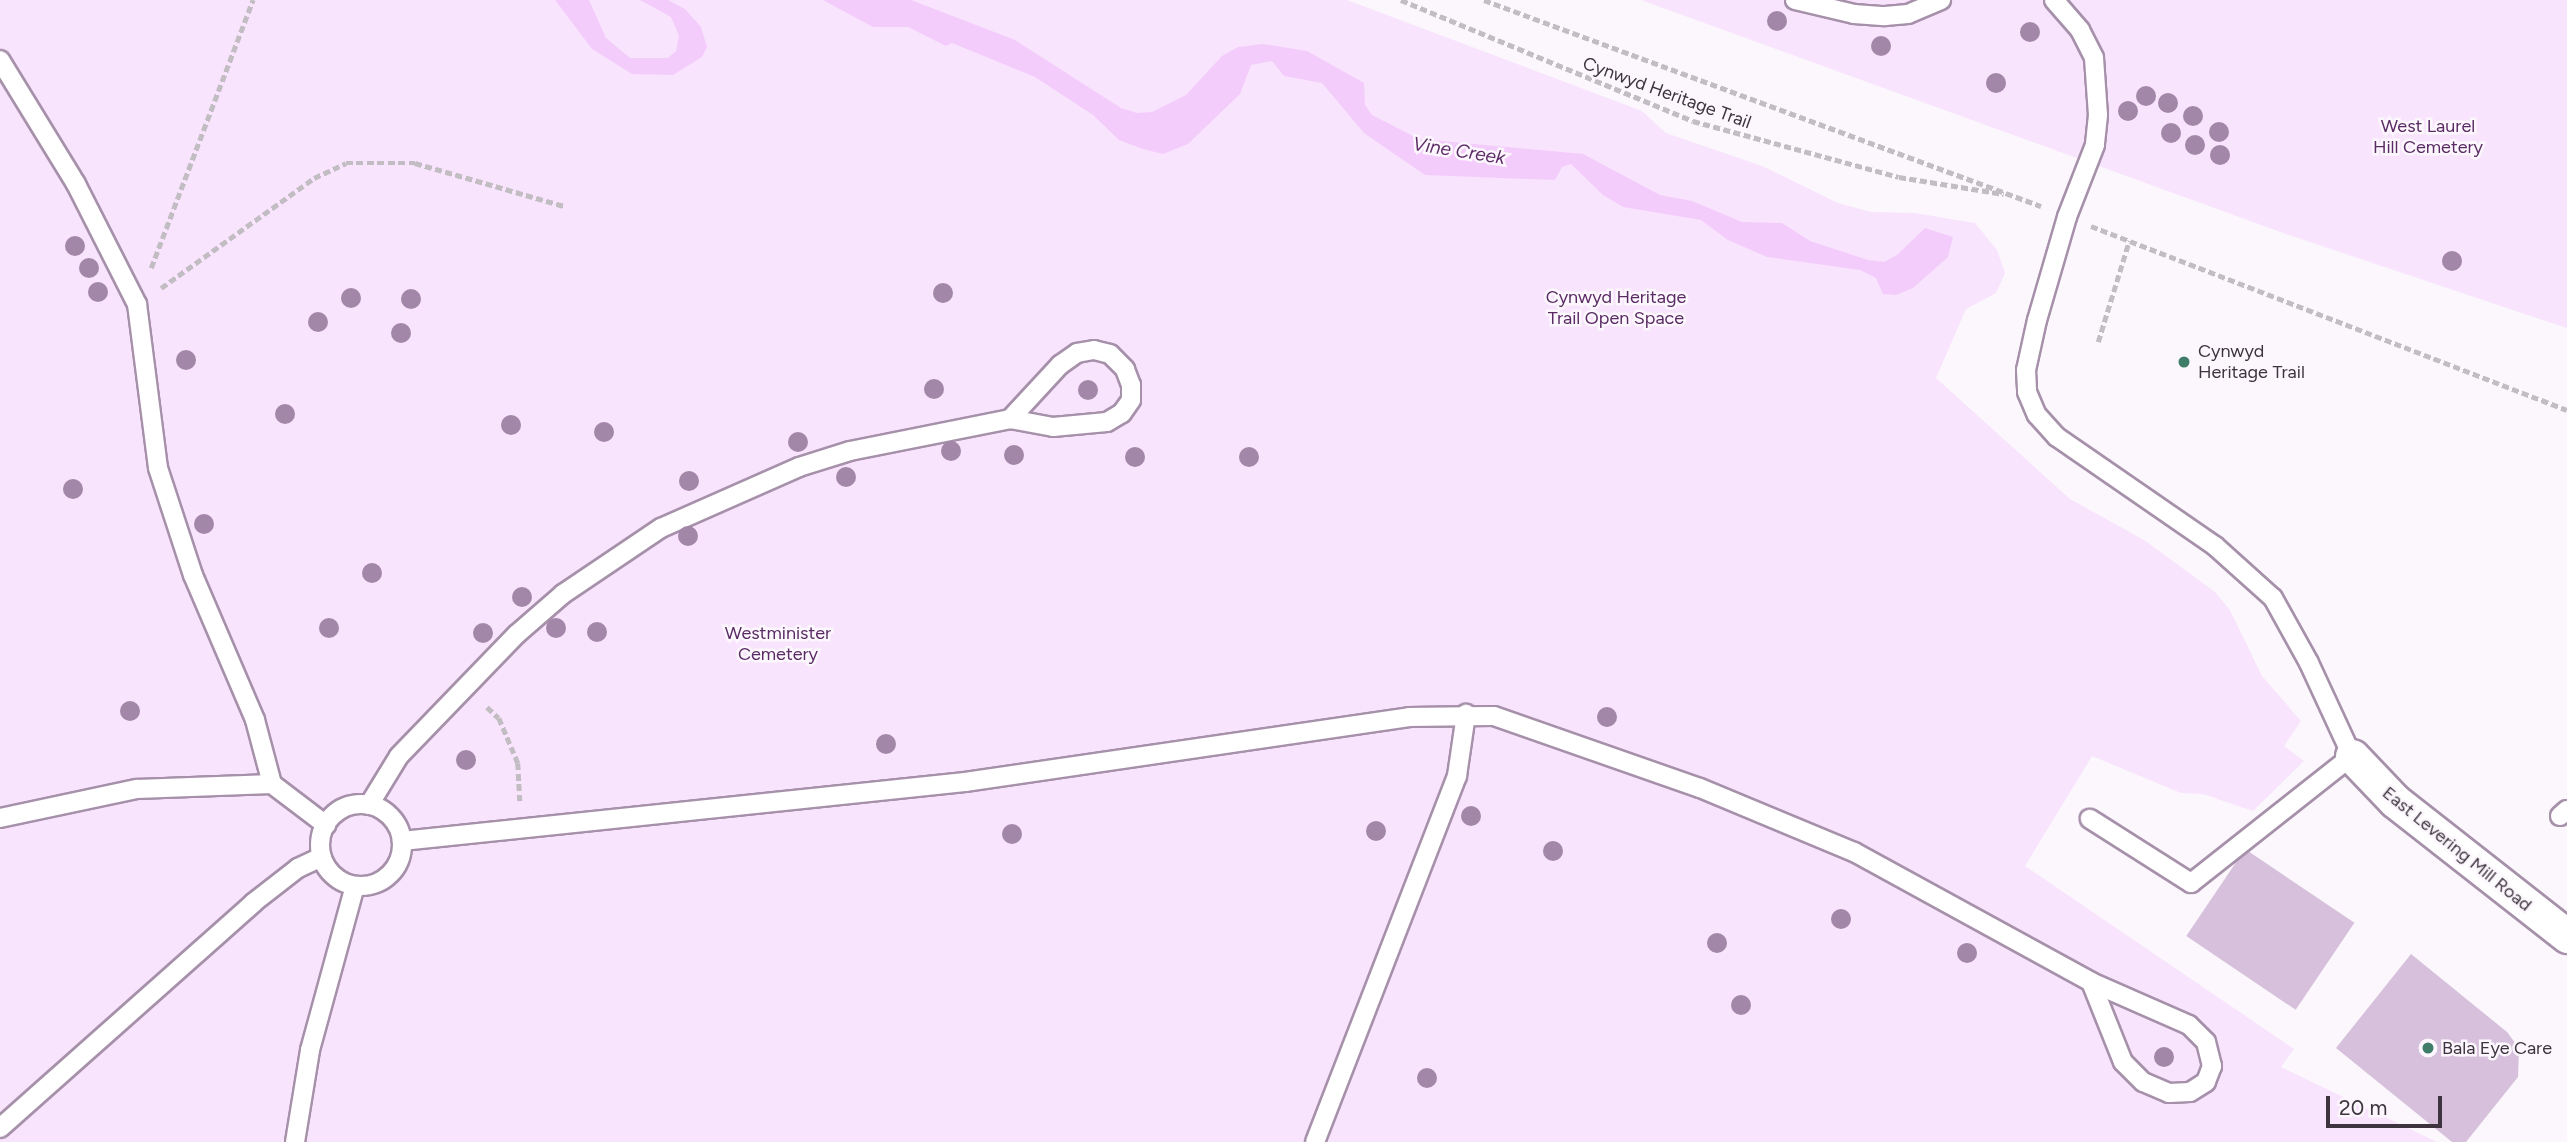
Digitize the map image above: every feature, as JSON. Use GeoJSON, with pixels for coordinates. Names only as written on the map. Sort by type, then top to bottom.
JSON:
{"type":"FeatureCollection","features":[{"type":"Feature","properties":{"kind":"street","name":"East Levering Mill Road"},"geometry":{"type":"LineString","coordinates":[[2352,756],[2395,801],[2567,936]]}},
{"type":"Feature","properties":{"kind":"lane"},"geometry":{"type":"LineString","coordinates":[[1795,0],[1854,14],[1885,16],[1908,14],[1941,0]]}},
{"type":"Feature","properties":{"kind":"lane"},"geometry":{"type":"LineString","coordinates":[[2054,0],[2089,49],[2098,89],[2095,145],[2067,217],[2026,370],[2027,392],[2037,415],[2087,461],[2215,546],[2273,598],[2309,663],[2352,756],[2191,883],[2090,819]]}},
{"type":"Feature","properties":{"kind":"lane"},"geometry":{"type":"LineString","coordinates":[[0,60],[76,184],[137,304],[159,468],[192,575],[255,720],[272,784],[326,825]]}},
{"type":"Feature","properties":{"kind":"lane"},"geometry":{"type":"LineString","coordinates":[[369,805],[398,757],[465,686],[563,594],[662,528],[705,506],[799,467],[850,451],[1010,419],[1053,427],[1107,422],[1122,413],[1131,400],[1131,384],[1125,369],[1110,354],[1094,350],[1077,354],[1060,365],[1010,419]]}},
{"type":"Feature","properties":{"kind":"lane"},"geometry":{"type":"LineString","coordinates":[[402,841],[808,801],[1409,717],[1466,714],[1532,726],[1776,818],[1854,852],[2091,982],[2189,1025],[2206,1042],[2212,1066],[2206,1082],[2190,1092],[2169,1093],[2143,1082],[2123,1062],[2091,982]]}},
{"type":"Feature","properties":{"kind":"lane"},"geometry":{"type":"LineString","coordinates":[[1315,1142],[1457,776],[1466,714]]}},
{"type":"Feature","properties":{"kind":"lane"},"geometry":{"type":"LineString","coordinates":[[0,818],[137,789],[272,784]]}},
{"type":"Feature","properties":{"kind":"lane"},"geometry":{"type":"LineString","coordinates":[[369,805],[391,818],[402,841],[401,856],[384,880],[355,886],[334,876],[322,857],[326,825],[344,808],[369,805]]}},
{"type":"Feature","properties":{"kind":"lane"},"geometry":{"type":"LineString","coordinates":[[0,1128],[261,896],[298,868],[322,857]]}},
{"type":"Feature","properties":{"kind":"lane"},"geometry":{"type":"LineString","coordinates":[[295,1142],[310,1050],[355,886]]}},
{"type":"Feature","properties":{"kind":"path"},"geometry":{"type":"LineString","coordinates":[[137,304],[253,0]]}},
{"type":"Feature","properties":{"kind":"path","name":"Cynwyd Heritage Trail"},"geometry":{"type":"LineString","coordinates":[[1401,0],[1693,121],[1899,177],[2016,196]]}},
{"type":"Feature","properties":{"kind":"path"},"geometry":{"type":"LineString","coordinates":[[1483,0],[2016,196],[2567,410]]}},
{"type":"Feature","properties":{"kind":"path"},"geometry":{"type":"LineString","coordinates":[[137,304],[314,178],[346,163],[415,163],[564,206]]}},
{"type":"Feature","properties":{"kind":"path"},"geometry":{"type":"LineString","coordinates":[[2098,342],[2129,241]]}},
{"type":"Feature","properties":{"kind":"path"},"geometry":{"type":"LineString","coordinates":[[465,686],[499,718],[518,763],[521,830]]}},
{"type":"Feature","properties":{"kind":"green space","name":"Westminister Cemetery"},"geometry":{"type":"Polygon","coordinates":[[[0,0],[1347,0],[1642,111],[1666,133],[1762,166],[1838,203],[1871,212],[1915,213],[1975,223],[1997,250],[2005,273],[1996,293],[1966,309],[1936,378],[2070,499],[2144,540],[2215,592],[2230,610],[2262,676],[2301,721],[2284,746],[2304,761],[2253,811],[2203,794],[2181,793],[2092,756],[2025,866],[2294,1049],[2281,1067],[2437,1142],[0,1142],[0,0]]]}},
{"type":"Feature","properties":{"kind":"green space","name":"West Laurel Hill Cemetery"},"geometry":{"type":"Polygon","coordinates":[[[1641,0],[2567,0],[2567,328],[2289,235],[1641,0]]]}},
{"type":"Feature","properties":{"kind":"water"},"geometry":{"type":"Polygon","coordinates":[[[555,0],[589,0],[606,38],[630,58],[668,58],[676,51],[679,36],[671,17],[640,0],[668,0],[685,9],[701,27],[707,47],[702,57],[673,75],[632,74],[592,49],[555,0]]]}},
{"type":"Feature","properties":{"kind":"water","name":"Vine Creek"},"geometry":{"type":"Polygon","coordinates":[[[823,0],[911,0],[1015,40],[1121,108],[1137,113],[1152,112],[1186,95],[1222,56],[1238,47],[1263,44],[1307,51],[1364,83],[1365,105],[1372,115],[1419,139],[1583,154],[1660,195],[1692,201],[1742,222],[1782,223],[1810,241],[1868,260],[1884,262],[1897,255],[1925,228],[1953,237],[1948,257],[1913,288],[1896,295],[1883,294],[1876,278],[1860,270],[1767,257],[1728,240],[1701,220],[1623,207],[1603,195],[1571,164],[1562,167],[1555,180],[1425,175],[1364,133],[1322,83],[1284,76],[1272,61],[1251,65],[1240,94],[1188,144],[1163,154],[1119,140],[1093,115],[1035,77],[952,43],[946,46],[908,27],[873,27],[823,0]]]}},
{"type":"Feature","properties":{"kind":"building"},"geometry":{"type":"Polygon","coordinates":[[[2245,849],[2354,923],[2296,1010],[2186,936],[2245,849]]]}},
{"type":"Feature","properties":{"kind":"building","name":"Bala Eye Care"},"geometry":{"type":"Polygon","coordinates":[[[2411,954],[2507,1032],[2519,1048],[2518,1077],[2466,1142],[2452,1142],[2336,1048],[2411,954]]]}},
{"type":"Feature","properties":{"kind":"place","name":"Cynwyd Heritage Trail"},"geometry":{"type":"Point","coordinates":[2184,362]}},
{"type":"Feature","properties":{"kind":"place","name":"Bala Eye Care"},"geometry":{"type":"Point","coordinates":[2428,1048]}},
{"type":"Feature","properties":{"kind":"park label","name":"Cynwyd Heritage Trail Open Space"},"geometry":{"type":"Point","coordinates":[1616,308]}}]}
